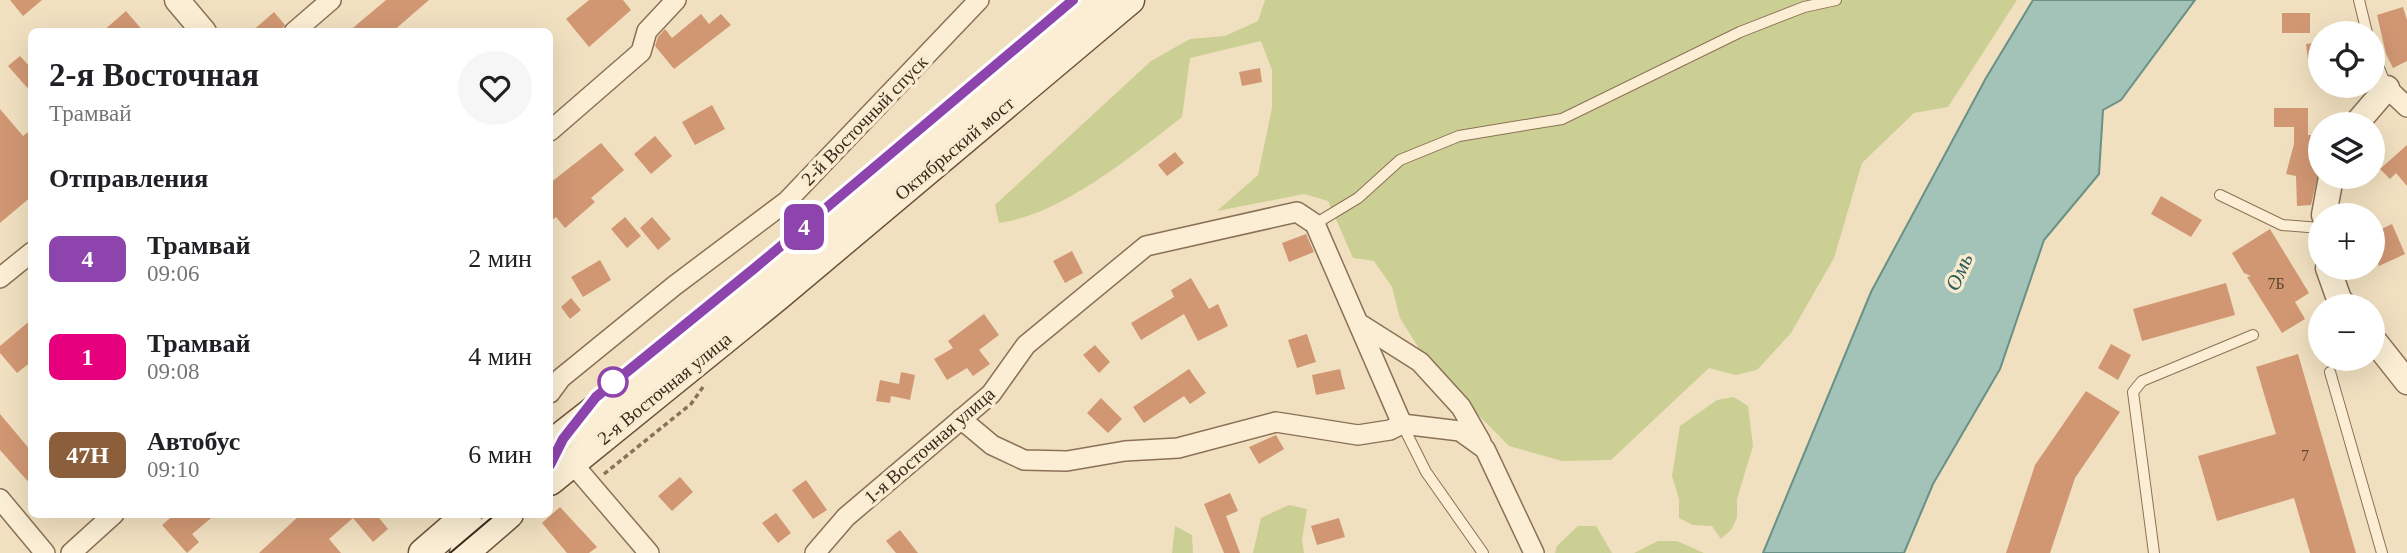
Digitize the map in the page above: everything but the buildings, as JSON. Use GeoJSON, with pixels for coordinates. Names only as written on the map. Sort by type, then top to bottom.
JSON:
{"type":"FeatureCollection","features":[{"type":"Feature","properties":{"kind":"main road","name":"Октябрьский мост"},"geometry":{"type":"LineString","coordinates":[[771,287],[1096,0]]}},
{"type":"Feature","properties":{"kind":"main road","name":"Октябрьский мост"},"geometry":{"type":"LineString","coordinates":[[771,287],[1130,0]]}},
{"type":"Feature","properties":{"kind":"main road","name":"2-я Восточная улица"},"geometry":{"type":"LineString","coordinates":[[556,447],[771,287]]}},
{"type":"Feature","properties":{"kind":"main road"},"geometry":{"type":"LineString","coordinates":[[423,553],[463,518]]}},
{"type":"Feature","properties":{"kind":"main road"},"geometry":{"type":"LineString","coordinates":[[464,553],[504,518]]}},
{"type":"Feature","properties":{"kind":"street"},"geometry":{"type":"LineString","coordinates":[[177,0],[201,28]]}},
{"type":"Feature","properties":{"kind":"street"},"geometry":{"type":"LineString","coordinates":[[299,28],[331,0]]}},
{"type":"Feature","properties":{"kind":"street"},"geometry":{"type":"LineString","coordinates":[[553,128],[641,52],[647,31],[676,0]]}},
{"type":"Feature","properties":{"kind":"street","name":"2-й Восточный спуск"},"geometry":{"type":"LineString","coordinates":[[553,389],[561,378],[674,286],[787,201],[979,0]]}},
{"type":"Feature","properties":{"kind":"street"},"geometry":{"type":"LineString","coordinates":[[2366,112],[2387,88],[2407,107]]}},
{"type":"Feature","properties":{"kind":"street","name":"1-я Восточная улица"},"geometry":{"type":"LineString","coordinates":[[815,553],[846,517],[991,394],[1026,345],[1146,246],[1297,212],[1315,224]]}},
{"type":"Feature","properties":{"kind":"street"},"geometry":{"type":"LineString","coordinates":[[1315,224],[1402,424]]}},
{"type":"Feature","properties":{"kind":"street"},"geometry":{"type":"LineString","coordinates":[[0,278],[28,255]]}},
{"type":"Feature","properties":{"kind":"street"},"geometry":{"type":"LineString","coordinates":[[1360,324],[1420,362],[1461,407],[1485,449],[1534,553]]}},
{"type":"Feature","properties":{"kind":"street"},"geometry":{"type":"LineString","coordinates":[[2385,354],[2407,382]]}},
{"type":"Feature","properties":{"kind":"street"},"geometry":{"type":"LineString","coordinates":[[961,419],[992,444],[1024,460],[1067,461],[1125,451],[1178,448],[1276,422],[1358,435],[1390,430],[1402,424],[1460,431],[1485,449]]}},
{"type":"Feature","properties":{"kind":"street"},"geometry":{"type":"LineString","coordinates":[[556,447],[649,553]]}},
{"type":"Feature","properties":{"kind":"street"},"geometry":{"type":"LineString","coordinates":[[0,499],[45,553]]}},
{"type":"Feature","properties":{"kind":"street"},"geometry":{"type":"LineString","coordinates":[[71,553],[110,518]]}},
{"type":"Feature","properties":{"kind":"lane"},"geometry":{"type":"LineString","coordinates":[[1315,224],[1358,198],[1399,160],[1459,136],[1562,119],[1740,32],[1804,7],[1836,0]]}},
{"type":"Feature","properties":{"kind":"lane"},"geometry":{"type":"LineString","coordinates":[[2359,0],[2364,21]]}},
{"type":"Feature","properties":{"kind":"lane"},"geometry":{"type":"LineString","coordinates":[[2385,83],[2387,88]]}},
{"type":"Feature","properties":{"kind":"lane"},"geometry":{"type":"LineString","coordinates":[[2220,195],[2282,225],[2308,227]]}},
{"type":"Feature","properties":{"kind":"lane"},"geometry":{"type":"LineString","coordinates":[[2154,553],[2133,392],[2142,381],[2253,335]]}},
{"type":"Feature","properties":{"kind":"lane"},"geometry":{"type":"LineString","coordinates":[[2330,372],[2382,553]]}},
{"type":"Feature","properties":{"kind":"lane"},"geometry":{"type":"LineString","coordinates":[[1402,424],[1426,472],[1483,553]]}},
{"type":"Feature","properties":{"kind":"green space"},"geometry":{"type":"Polygon","coordinates":[[[1265,0],[2017,0],[1948,107],[1914,113],[1862,163],[1834,258],[1791,333],[1757,370],[1736,375],[1709,368],[1611,460],[1562,461],[1509,446],[1430,366],[1400,318],[1392,287],[1374,261],[1353,258],[1328,201],[1304,194],[1217,211],[1258,175],[1272,108],[1272,70],[1261,41],[1190,58],[1182,117],[1119,165],[1071,196],[1023,218],[999,223],[995,205],[1151,61],[1190,39],[1225,36],[1258,21],[1265,0]]]}},
{"type":"Feature","properties":{"kind":"green space"},"geometry":{"type":"Polygon","coordinates":[[[1734,397],[1748,406],[1753,446],[1737,499],[1737,518],[1731,530],[1721,539],[1712,526],[1693,525],[1679,518],[1679,499],[1672,476],[1680,426],[1717,400],[1734,397]]]}},
{"type":"Feature","properties":{"kind":"green space"},"geometry":{"type":"Polygon","coordinates":[[[1289,505],[1307,509],[1302,540],[1304,553],[1253,553],[1261,518],[1289,505]]]}},
{"type":"Feature","properties":{"kind":"green space"},"geometry":{"type":"Polygon","coordinates":[[[1175,526],[1192,535],[1193,553],[1172,553],[1175,526]]]}},
{"type":"Feature","properties":{"kind":"green space"},"geometry":{"type":"Polygon","coordinates":[[[1578,526],[1596,526],[1612,553],[1555,553],[1557,546],[1578,526]]]}},
{"type":"Feature","properties":{"kind":"green space"},"geometry":{"type":"Polygon","coordinates":[[[1658,541],[1677,541],[1704,553],[1634,553],[1658,541]]]}},
{"type":"Feature","properties":{"kind":"water","name":"Омь"},"geometry":{"type":"Polygon","coordinates":[[[2033,0],[2195,0],[2121,100],[2103,110],[2099,174],[2044,240],[2000,369],[1933,484],[1904,553],[1763,553],[1871,292],[1986,78],[2033,0]]]}},
{"type":"Feature","properties":{"kind":"tram line"},"geometry":{"type":"LineString","coordinates":[[553,459],[563,439],[605,388],[756,267],[1073,0]]}},
{"type":"Feature","properties":{"kind":"tram line","name":"4"},"geometry":{"type":"LineString","coordinates":[[553,459],[563,439],[605,388],[756,267],[1073,0]]}},
{"type":"Feature","properties":{"kind":"tram line"},"geometry":{"type":"LineString","coordinates":[[450,553],[491,518]]}}]}
